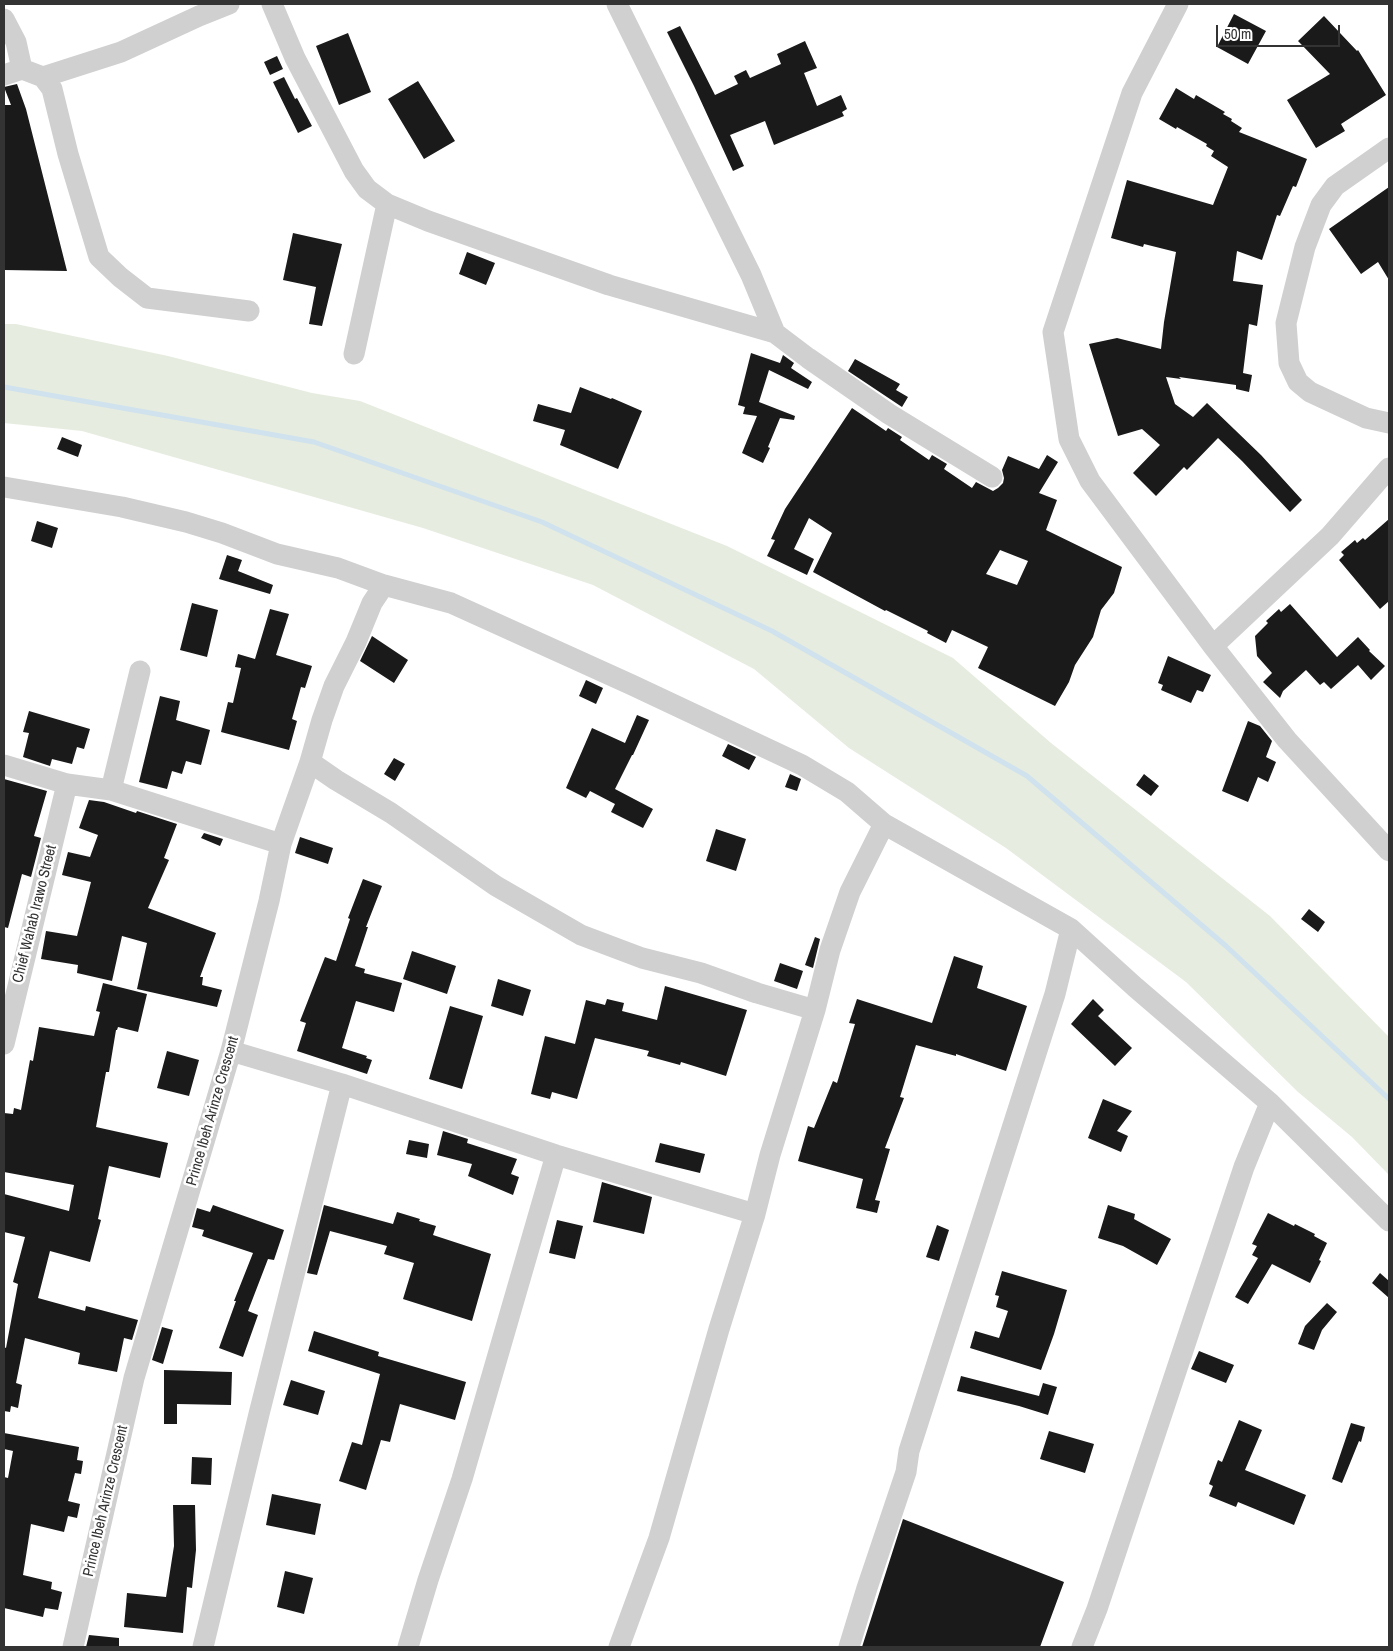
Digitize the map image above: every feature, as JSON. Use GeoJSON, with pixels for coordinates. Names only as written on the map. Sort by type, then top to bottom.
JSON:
{"type":"FeatureCollection","features":[{"type":"Feature","properties":{"kind":"street"},"geometry":{"type":"LineString","coordinates":[[4,19],[16,42],[13,72],[43,77],[121,52],[197,10],[229,4]]}},
{"type":"Feature","properties":{"kind":"street"},"geometry":{"type":"LineString","coordinates":[[272,4],[296,58],[354,171],[367,189],[387,204],[428,221],[609,285],[776,333],[808,358],[889,414],[992,477]]}},
{"type":"Feature","properties":{"kind":"street"},"geometry":{"type":"LineString","coordinates":[[617,4],[750,275],[776,333]]}},
{"type":"Feature","properties":{"kind":"street"},"geometry":{"type":"LineString","coordinates":[[1178,4],[1132,93],[1053,332],[1069,439],[1090,481],[1213,646],[1287,740],[1389,850]]}},
{"type":"Feature","properties":{"kind":"street"},"geometry":{"type":"LineString","coordinates":[[43,77],[52,89],[68,154],[100,257],[120,277],[148,298],[249,311]]}},
{"type":"Feature","properties":{"kind":"street"},"geometry":{"type":"LineString","coordinates":[[1389,148],[1335,186],[1321,205],[1305,247],[1286,323],[1289,363],[1298,382],[1310,392],[1366,418],[1389,423]]}},
{"type":"Feature","properties":{"kind":"street"},"geometry":{"type":"LineString","coordinates":[[354,354],[387,204]]}},
{"type":"Feature","properties":{"kind":"street"},"geometry":{"type":"LineString","coordinates":[[1213,646],[1330,536],[1389,468]]}},
{"type":"Feature","properties":{"kind":"street"},"geometry":{"type":"LineString","coordinates":[[4,487],[122,507],[186,522],[222,533],[276,554],[338,568],[384,585],[451,603],[802,765],[847,792],[884,824],[1071,928],[1270,1103],[1389,1221]]}},
{"type":"Feature","properties":{"kind":"street","name":"Prince Ibeh Arinze Crescent"},"geometry":{"type":"LineString","coordinates":[[73,1647],[134,1378],[231,1051],[269,901],[280,844],[310,762],[334,686],[356,642],[372,603],[384,585]]}},
{"type":"Feature","properties":{"kind":"street"},"geometry":{"type":"LineString","coordinates":[[111,790],[140,671]]}},
{"type":"Feature","properties":{"kind":"street"},"geometry":{"type":"LineString","coordinates":[[310,762],[391,813],[496,886],[582,935],[642,958],[701,973],[757,993],[815,1010]]}},
{"type":"Feature","properties":{"kind":"street"},"geometry":{"type":"LineString","coordinates":[[4,766],[67,784],[111,790],[280,844]]}},
{"type":"Feature","properties":{"kind":"street","name":"Chief Wahab Irawo Street"},"geometry":{"type":"LineString","coordinates":[[4,1044],[67,784]]}},
{"type":"Feature","properties":{"kind":"street"},"geometry":{"type":"LineString","coordinates":[[619,1647],[658,1538],[719,1329],[755,1214],[770,1155],[815,1010],[830,950],[850,892],[884,824]]}},
{"type":"Feature","properties":{"kind":"street"},"geometry":{"type":"LineString","coordinates":[[849,1647],[906,1472],[909,1451],[1055,994],[1071,928]]}},
{"type":"Feature","properties":{"kind":"street"},"geometry":{"type":"LineString","coordinates":[[231,1051],[342,1084],[556,1154],[755,1214]]}},
{"type":"Feature","properties":{"kind":"street"},"geometry":{"type":"LineString","coordinates":[[203,1647],[342,1084]]}},
{"type":"Feature","properties":{"kind":"street"},"geometry":{"type":"LineString","coordinates":[[1082,1647],[1097,1608],[1244,1167],[1270,1103]]}},
{"type":"Feature","properties":{"kind":"street"},"geometry":{"type":"LineString","coordinates":[[408,1647],[462,1479],[556,1154]]}},
{"type":"Feature","properties":{"kind":"shaded area"},"geometry":{"type":"Polygon","coordinates":[[[4,324],[16,324],[168,356],[312,393],[360,401],[727,546],[953,658],[1051,743],[1270,916],[1389,1037],[1389,1175],[1352,1137],[1298,1092],[1186,982],[1006,848],[849,748],[754,669],[593,585],[423,528],[82,431],[4,423],[4,324]]]}},
{"type":"Feature","properties":{"kind":"building"},"geometry":{"type":"Polygon","coordinates":[[[1234,14],[1266,31],[1248,64],[1217,47],[1234,14]]]}},
{"type":"Feature","properties":{"kind":"building"},"geometry":{"type":"Polygon","coordinates":[[[1324,16],[1358,50],[1386,95],[1341,124],[1345,131],[1316,148],[1287,100],[1330,74],[1298,41],[1324,16]]]}},
{"type":"Feature","properties":{"kind":"building"},"geometry":{"type":"Polygon","coordinates":[[[680,26],[715,95],[738,84],[734,76],[746,70],[750,78],[781,64],[777,54],[805,41],[817,68],[804,73],[817,106],[841,95],[847,109],[842,112],[844,116],[774,145],[765,121],[730,135],[744,166],[733,171],[667,32],[680,26]]]}},
{"type":"Feature","properties":{"kind":"building"},"geometry":{"type":"Polygon","coordinates":[[[348,33],[371,92],[339,105],[316,46],[348,33]]]}},
{"type":"Feature","properties":{"kind":"building"},"geometry":{"type":"Polygon","coordinates":[[[277,56],[283,69],[270,75],[264,62],[277,56]]]}},
{"type":"Feature","properties":{"kind":"building"},"geometry":{"type":"Polygon","coordinates":[[[284,77],[312,126],[298,133],[273,82],[284,77]]]}},
{"type":"Feature","properties":{"kind":"building"},"geometry":{"type":"Polygon","coordinates":[[[418,81],[455,141],[424,159],[388,99],[418,81]]]}},
{"type":"Feature","properties":{"kind":"building"},"geometry":{"type":"Polygon","coordinates":[[[17,84],[26,109],[67,271],[4,270],[4,105],[11,105],[4,87],[17,84]]]}},
{"type":"Feature","properties":{"kind":"building"},"geometry":{"type":"Polygon","coordinates":[[[1176,88],[1194,99],[1196,95],[1225,112],[1223,114],[1242,128],[1239,132],[1307,159],[1296,187],[1293,186],[1280,216],[1277,215],[1262,260],[1237,251],[1233,281],[1263,285],[1257,326],[1249,324],[1243,373],[1252,375],[1249,392],[1236,389],[1236,385],[1166,377],[1175,404],[1193,417],[1207,403],[1261,455],[1302,500],[1290,512],[1218,438],[1187,470],[1184,467],[1156,496],[1133,473],[1160,445],[1142,429],[1118,436],[1089,344],[1117,338],[1161,349],[1176,252],[1144,244],[1143,247],[1111,238],[1127,180],[1213,205],[1228,167],[1211,156],[1214,151],[1206,146],[1207,144],[1159,119],[1176,88]]]}},
{"type":"Feature","properties":{"kind":"building"},"geometry":{"type":"Polygon","coordinates":[[[1389,187],[1389,280],[1378,262],[1361,274],[1329,229],[1389,187]]]}},
{"type":"Feature","properties":{"kind":"building"},"geometry":{"type":"Polygon","coordinates":[[[293,233],[342,244],[322,326],[309,324],[316,287],[283,280],[293,233]]]}},
{"type":"Feature","properties":{"kind":"building"},"geometry":{"type":"Polygon","coordinates":[[[467,252],[495,263],[486,285],[459,274],[467,252]]]}},
{"type":"Feature","properties":{"kind":"building"},"geometry":{"type":"Polygon","coordinates":[[[751,353],[780,363],[783,355],[794,363],[791,368],[812,382],[808,389],[769,370],[759,402],[795,416],[794,420],[780,418],[763,463],[742,453],[757,416],[743,414],[745,407],[738,405],[751,353]]]}},
{"type":"Feature","properties":{"kind":"building"},"geometry":{"type":"Polygon","coordinates":[[[855,359],[900,384],[896,390],[908,397],[902,407],[848,371],[855,359]]]}},
{"type":"Feature","properties":{"kind":"building"},"geometry":{"type":"Polygon","coordinates":[[[580,387],[642,411],[618,469],[560,445],[565,430],[533,421],[538,404],[571,413],[580,387]]]}},
{"type":"Feature","properties":{"kind":"building"},"geometry":{"type":"Polygon","coordinates":[[[852,408],[886,431],[888,428],[902,437],[900,440],[929,460],[932,455],[947,464],[944,469],[972,488],[976,482],[993,491],[998,488],[1003,483],[1002,470],[1008,456],[1039,469],[1047,455],[1058,462],[1039,493],[1057,500],[1046,530],[1122,567],[1114,593],[1101,610],[1093,637],[1075,665],[1069,682],[1055,706],[978,668],[988,647],[952,630],[946,643],[927,633],[928,631],[885,611],[813,572],[832,533],[809,518],[794,549],[814,559],[807,575],[767,556],[775,540],[771,539],[785,509],[852,408]],[[1000,550],[986,574],[1017,585],[1028,561],[1000,550]]]}},
{"type":"Feature","properties":{"kind":"building"},"geometry":{"type":"Polygon","coordinates":[[[62,437],[82,445],[78,457],[57,449],[62,437]]]}},
{"type":"Feature","properties":{"kind":"building"},"geometry":{"type":"Polygon","coordinates":[[[1389,519],[1389,601],[1380,609],[1339,560],[1344,555],[1341,552],[1355,540],[1357,543],[1363,538],[1365,540],[1389,519]]]}},
{"type":"Feature","properties":{"kind":"building"},"geometry":{"type":"Polygon","coordinates":[[[37,521],[58,528],[52,548],[31,541],[37,521]]]}},
{"type":"Feature","properties":{"kind":"building"},"geometry":{"type":"Polygon","coordinates":[[[227,555],[242,560],[238,571],[273,585],[270,594],[219,579],[227,555]]]}},
{"type":"Feature","properties":{"kind":"building"},"geometry":{"type":"Polygon","coordinates":[[[192,603],[218,610],[207,657],[180,650],[192,603]]]}},
{"type":"Feature","properties":{"kind":"building"},"geometry":{"type":"Polygon","coordinates":[[[1290,604],[1337,657],[1358,637],[1385,666],[1371,680],[1358,665],[1331,689],[1324,682],[1320,685],[1306,670],[1283,691],[1280,698],[1263,682],[1272,673],[1257,656],[1255,636],[1268,623],[1266,621],[1279,609],[1281,612],[1290,604]]]}},
{"type":"Feature","properties":{"kind":"building"},"geometry":{"type":"Polygon","coordinates":[[[270,609],[289,614],[276,655],[312,666],[305,688],[301,687],[292,719],[297,721],[289,750],[221,732],[228,702],[233,703],[241,668],[235,667],[238,654],[255,659],[270,609]]]}},
{"type":"Feature","properties":{"kind":"building"},"geometry":{"type":"Polygon","coordinates":[[[372,636],[408,660],[394,683],[360,661],[372,636]]]}},
{"type":"Feature","properties":{"kind":"building"},"geometry":{"type":"Polygon","coordinates":[[[1168,656],[1211,675],[1203,692],[1197,690],[1191,703],[1161,690],[1163,685],[1158,683],[1168,656]]]}},
{"type":"Feature","properties":{"kind":"building"},"geometry":{"type":"Polygon","coordinates":[[[586,680],[603,688],[596,704],[579,696],[586,680]]]}},
{"type":"Feature","properties":{"kind":"building"},"geometry":{"type":"Polygon","coordinates":[[[160,696],[180,701],[176,720],[210,730],[201,765],[186,761],[182,774],[172,771],[167,789],[139,782],[160,696]]]}},
{"type":"Feature","properties":{"kind":"building"},"geometry":{"type":"Polygon","coordinates":[[[29,711],[90,729],[84,749],[77,747],[72,764],[52,759],[50,766],[23,757],[29,733],[23,732],[29,711]]]}},
{"type":"Feature","properties":{"kind":"building"},"geometry":{"type":"Polygon","coordinates":[[[637,715],[649,720],[615,789],[653,809],[643,828],[611,812],[615,804],[590,791],[586,798],[566,788],[592,728],[625,743],[637,715]]]}},
{"type":"Feature","properties":{"kind":"building"},"geometry":{"type":"Polygon","coordinates":[[[1248,721],[1260,726],[1272,741],[1266,757],[1276,762],[1268,782],[1258,777],[1248,802],[1222,791],[1248,721]]]}},
{"type":"Feature","properties":{"kind":"building"},"geometry":{"type":"Polygon","coordinates":[[[728,744],[756,757],[749,770],[722,756],[728,744]]]}},
{"type":"Feature","properties":{"kind":"building"},"geometry":{"type":"Polygon","coordinates":[[[394,758],[405,764],[395,781],[384,774],[394,758]]]}},
{"type":"Feature","properties":{"kind":"building"},"geometry":{"type":"Polygon","coordinates":[[[790,774],[801,779],[797,791],[785,787],[790,774]]]}},
{"type":"Feature","properties":{"kind":"building"},"geometry":{"type":"Polygon","coordinates":[[[1144,774],[1159,786],[1151,796],[1136,785],[1144,774]]]}},
{"type":"Feature","properties":{"kind":"building"},"geometry":{"type":"Polygon","coordinates":[[[4,779],[47,791],[34,836],[41,838],[31,877],[22,874],[8,928],[4,927],[4,779]]]}},
{"type":"Feature","properties":{"kind":"building"},"geometry":{"type":"Polygon","coordinates":[[[89,800],[104,802],[136,813],[137,811],[177,824],[164,858],[169,860],[148,908],[216,933],[200,977],[203,977],[202,985],[222,990],[217,1007],[137,989],[147,943],[122,936],[112,981],[77,973],[78,965],[41,959],[46,931],[77,936],[91,882],[62,875],[68,852],[90,857],[98,835],[79,828],[89,800]]]}},
{"type":"Feature","properties":{"kind":"building"},"geometry":{"type":"Polygon","coordinates":[[[716,829],[746,839],[736,871],[706,861],[716,829]]]}},
{"type":"Feature","properties":{"kind":"building"},"geometry":{"type":"Polygon","coordinates":[[[204,833],[223,839],[220,846],[201,838],[204,833]]]}},
{"type":"Feature","properties":{"kind":"building"},"geometry":{"type":"Polygon","coordinates":[[[300,837],[333,848],[328,864],[295,853],[300,837]]]}},
{"type":"Feature","properties":{"kind":"building"},"geometry":{"type":"Polygon","coordinates":[[[363,879],[382,886],[366,927],[368,927],[355,966],[365,969],[364,973],[402,983],[394,1012],[356,1001],[342,1048],[367,1056],[366,1058],[372,1060],[367,1074],[297,1051],[306,1023],[300,1021],[325,957],[336,961],[350,919],[348,918],[363,879]]]}},
{"type":"Feature","properties":{"kind":"building"},"geometry":{"type":"Polygon","coordinates":[[[1309,909],[1325,922],[1318,932],[1301,919],[1309,909]]]}},
{"type":"Feature","properties":{"kind":"building"},"geometry":{"type":"Polygon","coordinates":[[[815,937],[820,939],[813,968],[805,965],[815,937]]]}},
{"type":"Feature","properties":{"kind":"building"},"geometry":{"type":"Polygon","coordinates":[[[412,951],[456,966],[447,994],[403,979],[412,951]]]}},
{"type":"Feature","properties":{"kind":"building"},"geometry":{"type":"Polygon","coordinates":[[[954,956],[983,966],[977,988],[1027,1006],[1006,1071],[956,1054],[956,1056],[916,1045],[900,1097],[904,1098],[885,1148],[890,1149],[875,1200],[880,1201],[877,1213],[856,1208],[863,1179],[798,1161],[808,1126],[814,1128],[833,1081],[837,1083],[855,1024],[849,1023],[857,999],[932,1023],[954,956]]]}},
{"type":"Feature","properties":{"kind":"building"},"geometry":{"type":"Polygon","coordinates":[[[780,963],[803,971],[797,989],[774,981],[780,963]]]}},
{"type":"Feature","properties":{"kind":"building"},"geometry":{"type":"Polygon","coordinates":[[[498,979],[531,990],[523,1016],[491,1006],[498,979]]]}},
{"type":"Feature","properties":{"kind":"building"},"geometry":{"type":"Polygon","coordinates":[[[103,983],[147,994],[138,1032],[118,1027],[116,1030],[109,1072],[106,1072],[96,1127],[168,1143],[160,1178],[109,1166],[98,1219],[101,1220],[90,1262],[50,1251],[38,1298],[85,1311],[86,1306],[138,1320],[132,1340],[124,1338],[117,1372],[78,1364],[80,1353],[25,1338],[16,1383],[22,1385],[18,1408],[11,1406],[10,1412],[4,1411],[4,1347],[6,1348],[18,1284],[13,1282],[25,1237],[4,1232],[4,1194],[69,1211],[74,1185],[4,1172],[4,1113],[13,1114],[14,1108],[21,1110],[30,1060],[33,1061],[39,1027],[94,1036],[100,1012],[96,1011],[103,983]]]}},
{"type":"Feature","properties":{"kind":"building"},"geometry":{"type":"Polygon","coordinates":[[[665,986],[747,1010],[726,1076],[681,1062],[680,1065],[647,1056],[649,1051],[595,1038],[577,1099],[552,1092],[550,1099],[531,1094],[545,1036],[575,1044],[586,1000],[605,1005],[607,999],[624,1003],[622,1011],[657,1020],[665,986]]]}},
{"type":"Feature","properties":{"kind":"building"},"geometry":{"type":"Polygon","coordinates":[[[1093,999],[1104,1010],[1098,1016],[1132,1048],[1115,1066],[1071,1024],[1093,999]]]}},
{"type":"Feature","properties":{"kind":"building"},"geometry":{"type":"Polygon","coordinates":[[[450,1006],[483,1016],[462,1089],[429,1079],[450,1006]]]}},
{"type":"Feature","properties":{"kind":"building"},"geometry":{"type":"Polygon","coordinates":[[[167,1051],[199,1060],[189,1096],[157,1088],[167,1051]]]}},
{"type":"Feature","properties":{"kind":"building"},"geometry":{"type":"Polygon","coordinates":[[[1103,1099],[1132,1111],[1117,1131],[1128,1136],[1121,1152],[1088,1138],[1103,1099]]]}},
{"type":"Feature","properties":{"kind":"building"},"geometry":{"type":"Polygon","coordinates":[[[443,1131],[468,1139],[467,1143],[517,1159],[511,1174],[519,1177],[513,1195],[468,1176],[472,1164],[437,1155],[443,1131]]]}},
{"type":"Feature","properties":{"kind":"building"},"geometry":{"type":"Polygon","coordinates":[[[409,1140],[429,1144],[427,1158],[406,1154],[409,1140]]]}},
{"type":"Feature","properties":{"kind":"building"},"geometry":{"type":"Polygon","coordinates":[[[660,1143],[705,1154],[700,1173],[655,1162],[660,1143]]]}},
{"type":"Feature","properties":{"kind":"building"},"geometry":{"type":"Polygon","coordinates":[[[602,1182],[652,1197],[644,1234],[593,1222],[602,1182]]]}},
{"type":"Feature","properties":{"kind":"building"},"geometry":{"type":"Polygon","coordinates":[[[213,1205],[284,1230],[274,1260],[268,1259],[248,1311],[258,1315],[243,1357],[219,1348],[236,1301],[234,1301],[253,1253],[202,1236],[204,1230],[192,1227],[197,1208],[210,1212],[213,1205]]]}},
{"type":"Feature","properties":{"kind":"building"},"geometry":{"type":"Polygon","coordinates":[[[324,1205],[393,1224],[397,1212],[436,1226],[433,1235],[491,1254],[472,1321],[403,1299],[414,1263],[384,1254],[387,1246],[330,1231],[317,1275],[307,1273],[324,1205]]]}},
{"type":"Feature","properties":{"kind":"building"},"geometry":{"type":"Polygon","coordinates":[[[1108,1205],[1135,1214],[1134,1219],[1171,1239],[1157,1265],[1123,1246],[1098,1238],[1108,1205]]]}},
{"type":"Feature","properties":{"kind":"building"},"geometry":{"type":"Polygon","coordinates":[[[1268,1213],[1315,1234],[1314,1236],[1327,1243],[1319,1260],[1321,1261],[1310,1283],[1272,1264],[1248,1304],[1235,1297],[1258,1258],[1252,1255],[1257,1246],[1252,1244],[1268,1213]]]}},
{"type":"Feature","properties":{"kind":"building"},"geometry":{"type":"Polygon","coordinates":[[[557,1220],[583,1226],[575,1259],[549,1253],[557,1220]]]}},
{"type":"Feature","properties":{"kind":"building"},"geometry":{"type":"Polygon","coordinates":[[[937,1225],[949,1230],[939,1261],[926,1257],[937,1225]]]}},
{"type":"Feature","properties":{"kind":"building"},"geometry":{"type":"Polygon","coordinates":[[[1002,1271],[1067,1290],[1041,1370],[970,1348],[975,1331],[999,1338],[1008,1311],[996,1307],[999,1296],[995,1295],[1002,1271]]]}},
{"type":"Feature","properties":{"kind":"building"},"geometry":{"type":"Polygon","coordinates":[[[1380,1273],[1389,1281],[1389,1298],[1372,1283],[1380,1273]]]}},
{"type":"Feature","properties":{"kind":"building"},"geometry":{"type":"Polygon","coordinates":[[[1327,1303],[1337,1312],[1322,1330],[1314,1350],[1298,1344],[1305,1326],[1327,1303]]]}},
{"type":"Feature","properties":{"kind":"building"},"geometry":{"type":"Polygon","coordinates":[[[162,1327],[173,1330],[163,1364],[152,1360],[162,1327]]]}},
{"type":"Feature","properties":{"kind":"building"},"geometry":{"type":"Polygon","coordinates":[[[314,1331],[379,1352],[378,1356],[466,1382],[455,1420],[400,1404],[390,1442],[381,1440],[366,1490],[339,1481],[352,1442],[362,1445],[380,1374],[308,1351],[314,1331]]]}},
{"type":"Feature","properties":{"kind":"building"},"geometry":{"type":"Polygon","coordinates":[[[1199,1351],[1234,1365],[1226,1383],[1191,1369],[1199,1351]]]}},
{"type":"Feature","properties":{"kind":"building"},"geometry":{"type":"Polygon","coordinates":[[[164,1370],[232,1372],[231,1405],[177,1404],[177,1424],[164,1424],[164,1370]]]}},
{"type":"Feature","properties":{"kind":"building"},"geometry":{"type":"Polygon","coordinates":[[[961,1376],[1039,1396],[1043,1383],[1057,1387],[1048,1415],[957,1391],[961,1376]]]}},
{"type":"Feature","properties":{"kind":"building"},"geometry":{"type":"Polygon","coordinates":[[[291,1380],[325,1391],[318,1415],[283,1405],[291,1380]]]}},
{"type":"Feature","properties":{"kind":"building"},"geometry":{"type":"Polygon","coordinates":[[[1239,1420],[1262,1430],[1245,1470],[1306,1495],[1294,1525],[1238,1502],[1236,1507],[1209,1496],[1213,1486],[1209,1484],[1218,1460],[1222,1462],[1239,1420]]]}},
{"type":"Feature","properties":{"kind":"building"},"geometry":{"type":"Polygon","coordinates":[[[1351,1423],[1365,1427],[1361,1442],[1359,1441],[1342,1483],[1332,1479],[1351,1423]]]}},
{"type":"Feature","properties":{"kind":"building"},"geometry":{"type":"Polygon","coordinates":[[[1049,1431],[1094,1444],[1085,1473],[1040,1459],[1049,1431]]]}},
{"type":"Feature","properties":{"kind":"building"},"geometry":{"type":"Polygon","coordinates":[[[4,1433],[79,1447],[77,1460],[83,1461],[81,1474],[75,1473],[68,1501],[80,1504],[77,1518],[68,1516],[64,1532],[31,1524],[23,1575],[52,1582],[51,1589],[62,1592],[58,1610],[45,1608],[43,1617],[4,1608],[4,1477],[8,1478],[13,1451],[4,1449],[4,1433]]]}},
{"type":"Feature","properties":{"kind":"building"},"geometry":{"type":"Polygon","coordinates":[[[192,1457],[212,1458],[211,1485],[191,1484],[192,1457]]]}},
{"type":"Feature","properties":{"kind":"building"},"geometry":{"type":"Polygon","coordinates":[[[272,1494],[321,1504],[315,1535],[266,1525],[272,1494]]]}},
{"type":"Feature","properties":{"kind":"building"},"geometry":{"type":"Polygon","coordinates":[[[173,1505],[195,1505],[196,1550],[192,1588],[187,1587],[183,1633],[124,1627],[127,1593],[166,1597],[174,1546],[173,1505]]]}},
{"type":"Feature","properties":{"kind":"building"},"geometry":{"type":"Polygon","coordinates":[[[903,1519],[1064,1582],[1040,1647],[862,1647],[903,1519]]]}},
{"type":"Feature","properties":{"kind":"building"},"geometry":{"type":"Polygon","coordinates":[[[285,1571],[313,1578],[304,1614],[277,1607],[285,1571]]]}},
{"type":"Feature","properties":{"kind":"building"},"geometry":{"type":"Polygon","coordinates":[[[89,1635],[119,1638],[119,1647],[86,1647],[89,1635]]]}},
{"type":"Feature","properties":{"kind":"waterway"},"geometry":{"type":"LineString","coordinates":[[4,387],[314,442],[542,522],[772,631],[1027,776],[1226,946],[1389,1099]]}}]}
